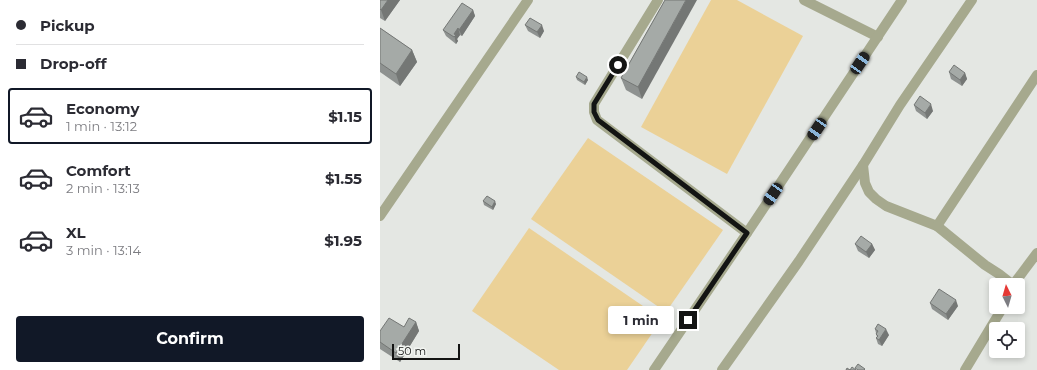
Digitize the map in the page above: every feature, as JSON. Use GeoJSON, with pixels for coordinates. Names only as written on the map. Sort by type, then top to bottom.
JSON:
{"type":"FeatureCollection","features":[{"type":"Feature","properties":{"kind":"street"},"geometry":{"type":"LineString","coordinates":[[380,216],[528,0]]}},
{"type":"Feature","properties":{"kind":"street"},"geometry":{"type":"LineString","coordinates":[[658,0],[594,104],[594,112],[598,120],[747,233]]}},
{"type":"Feature","properties":{"kind":"street"},"geometry":{"type":"LineString","coordinates":[[804,0],[878,37]]}},
{"type":"Feature","properties":{"kind":"street"},"geometry":{"type":"LineString","coordinates":[[654,370],[902,0]]}},
{"type":"Feature","properties":{"kind":"street"},"geometry":{"type":"LineString","coordinates":[[722,370],[799,261],[863,165],[900,105],[972,0]]}},
{"type":"Feature","properties":{"kind":"street"},"geometry":{"type":"LineString","coordinates":[[937,226],[1037,75]]}},
{"type":"Feature","properties":{"kind":"street"},"geometry":{"type":"LineString","coordinates":[[863,165],[865,183],[869,192],[876,199],[886,206],[937,226],[1004,278]]}},
{"type":"Feature","properties":{"kind":"street"},"geometry":{"type":"LineString","coordinates":[[1018,278],[1037,253]]}},
{"type":"Feature","properties":{"kind":"street"},"geometry":{"type":"LineString","coordinates":[[965,370],[999,314]]}},
{"type":"Feature","properties":{"kind":"shaded area"},"geometry":{"type":"Polygon","coordinates":[[[711,0],[737,0],[803,36],[727,174],[641,127],[711,0]]]}},
{"type":"Feature","properties":{"kind":"shaded area"},"geometry":{"type":"Polygon","coordinates":[[[588,138],[723,230],[666,312],[531,219],[588,138]]]}},
{"type":"Feature","properties":{"kind":"shaded area"},"geometry":{"type":"Polygon","coordinates":[[[529,228],[662,319],[627,370],[559,370],[472,311],[529,228]]]}},
{"type":"Feature","properties":{"kind":"building"},"geometry":{"type":"Polygon","coordinates":[[[380,0],[388,0],[381,10],[380,9],[380,0]]]}},
{"type":"Feature","properties":{"kind":"building"},"geometry":{"type":"Polygon","coordinates":[[[665,0],[686,0],[638,87],[621,78],[665,0]]]}},
{"type":"Feature","properties":{"kind":"building"},"geometry":{"type":"Polygon","coordinates":[[[462,3],[473,10],[459,30],[458,28],[454,34],[456,35],[454,37],[443,30],[462,3]]]}},
{"type":"Feature","properties":{"kind":"building"},"geometry":{"type":"Polygon","coordinates":[[[530,18],[542,25],[537,32],[525,25],[530,18]]]}},
{"type":"Feature","properties":{"kind":"building"},"geometry":{"type":"Polygon","coordinates":[[[380,28],[412,50],[396,74],[380,63],[380,28]]]}},
{"type":"Feature","properties":{"kind":"building"},"geometry":{"type":"Polygon","coordinates":[[[954,65],[965,73],[960,80],[949,72],[954,65]]]}},
{"type":"Feature","properties":{"kind":"building"},"geometry":{"type":"Polygon","coordinates":[[[579,72],[587,77],[584,82],[576,77],[579,72]]]}},
{"type":"Feature","properties":{"kind":"building"},"geometry":{"type":"Polygon","coordinates":[[[920,96],[931,104],[925,113],[914,105],[920,96]]]}},
{"type":"Feature","properties":{"kind":"building"},"geometry":{"type":"Polygon","coordinates":[[[487,196],[495,201],[492,207],[483,201],[487,196]]]}},
{"type":"Feature","properties":{"kind":"building"},"geometry":{"type":"Polygon","coordinates":[[[861,236],[872,244],[866,252],[855,244],[861,236]]]}},
{"type":"Feature","properties":{"kind":"building"},"geometry":{"type":"Polygon","coordinates":[[[939,289],[956,300],[946,314],[930,303],[939,289]]]}},
{"type":"Feature","properties":{"kind":"building"},"geometry":{"type":"Polygon","coordinates":[[[389,318],[404,327],[409,318],[416,322],[396,353],[380,342],[380,331],[389,318]]]}},
{"type":"Feature","properties":{"kind":"building"},"geometry":{"type":"Polygon","coordinates":[[[878,324],[886,329],[879,340],[876,338],[878,336],[876,334],[878,331],[875,329],[878,324]]]}},
{"type":"Feature","properties":{"kind":"building"},"geometry":{"type":"Polygon","coordinates":[[[858,364],[865,369],[858,370],[855,368],[858,364]]]}},
{"type":"Feature","properties":{"kind":"route"},"geometry":{"type":"LineString","coordinates":[[618,65],[594,104],[594,112],[598,120],[747,233],[688,320]]}}]}
